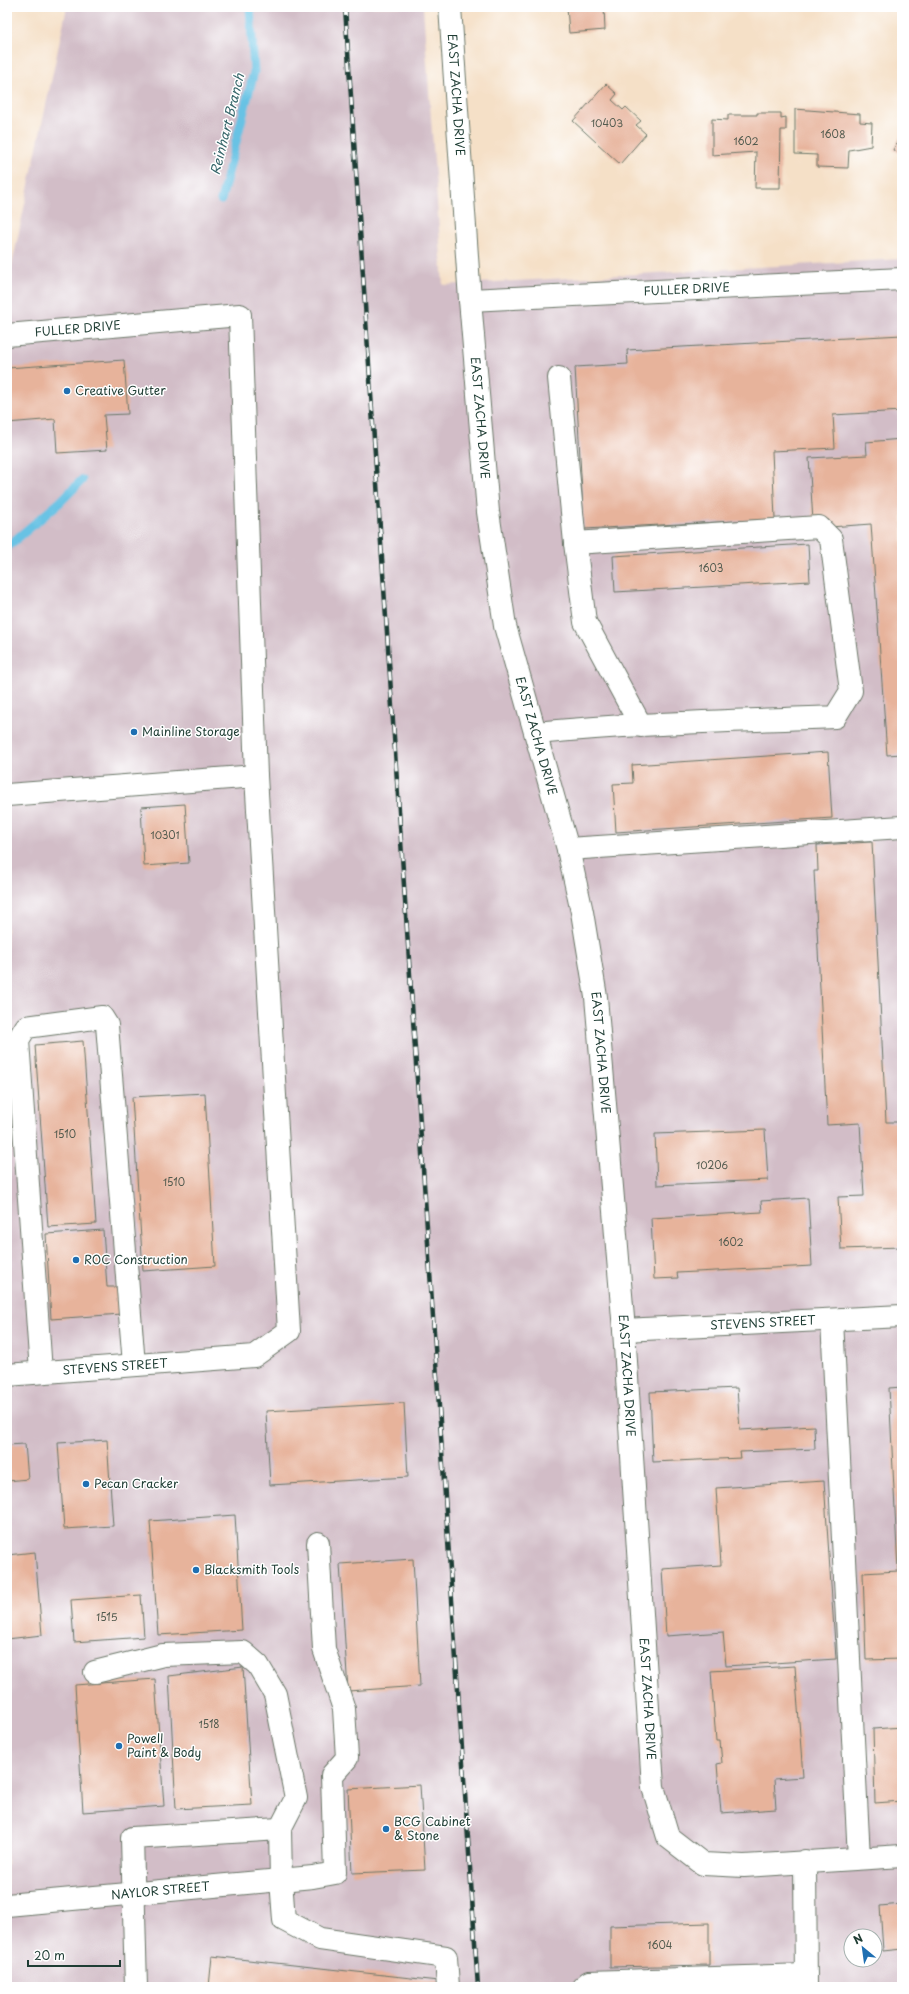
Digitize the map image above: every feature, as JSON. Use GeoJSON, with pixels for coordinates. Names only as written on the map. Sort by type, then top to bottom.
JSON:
{"type":"FeatureCollection","features":[{"type":"Feature","properties":{"kind":"street","name":"EAST ZACHA DRIVE"},"geometry":{"type":"LineString","coordinates":[[450,7],[470,300],[488,512],[505,626],[568,849],[582,912],[596,997],[624,1330],[653,1787],[668,1837],[703,1864],[744,1866],[805,1861]]}},
{"type":"Feature","properties":{"kind":"street","name":"FULLER DRIVE"},"geometry":{"type":"LineString","coordinates":[[470,300],[902,279]]}},
{"type":"Feature","properties":{"kind":"street","name":"FULLER DRIVE"},"geometry":{"type":"LineString","coordinates":[[7,335],[240,315],[256,776]]}},
{"type":"Feature","properties":{"kind":"street"},"geometry":{"type":"LineString","coordinates":[[559,378],[575,543],[585,622],[641,726]]}},
{"type":"Feature","properties":{"kind":"street"},"geometry":{"type":"LineString","coordinates":[[536,733],[605,726],[641,726],[835,716],[851,691],[831,539],[819,527],[575,543]]}},
{"type":"Feature","properties":{"kind":"street"},"geometry":{"type":"LineString","coordinates":[[7,795],[256,776]]}},
{"type":"Feature","properties":{"kind":"street","name":"STEVENS STREET"},"geometry":{"type":"LineString","coordinates":[[7,1375],[254,1356],[289,1331],[256,776]]}},
{"type":"Feature","properties":{"kind":"street"},"geometry":{"type":"LineString","coordinates":[[568,849],[902,827]]}},
{"type":"Feature","properties":{"kind":"street"},"geometry":{"type":"LineString","coordinates":[[41,1372],[18,1040],[26,1026],[102,1017],[107,1025],[134,1365]]}},
{"type":"Feature","properties":{"kind":"street","name":"STEVENS STREET"},"geometry":{"type":"LineString","coordinates":[[624,1330],[902,1316]]}},
{"type":"Feature","properties":{"kind":"street"},"geometry":{"type":"LineString","coordinates":[[832,1320],[859,1858]]}},
{"type":"Feature","properties":{"kind":"street","name":"NAYLOR STREET"},"geometry":{"type":"LineString","coordinates":[[7,1905],[314,1877],[335,1873],[332,1774],[347,1758],[344,1710],[324,1649],[318,1543]]}},
{"type":"Feature","properties":{"kind":"street"},"geometry":{"type":"LineString","coordinates":[[95,1672],[162,1655],[243,1652],[258,1665],[275,1694],[296,1798],[280,1829],[281,1880],[284,1920],[320,1939],[446,1957],[448,1987]]}},
{"type":"Feature","properties":{"kind":"street"},"geometry":{"type":"LineString","coordinates":[[136,1987],[132,1838],[280,1829]]}},
{"type":"Feature","properties":{"kind":"street"},"geometry":{"type":"LineString","coordinates":[[583,1987],[589,1982],[806,1981],[805,1861],[902,1856]]}},
{"type":"Feature","properties":{"kind":"shaded area"},"geometry":{"type":"Polygon","coordinates":[[[67,7],[423,7],[443,285],[902,259],[902,1987],[7,1987],[7,288],[67,7]]]}},
{"type":"Feature","properties":{"kind":"building"},"geometry":{"type":"Polygon","coordinates":[[[567,7],[604,7],[605,30],[569,33],[567,7]]]}},
{"type":"Feature","properties":{"kind":"building"},"geometry":{"type":"Polygon","coordinates":[[[606,84],[617,94],[612,100],[623,110],[626,107],[641,121],[636,125],[646,134],[620,164],[573,121],[606,84]]]}},
{"type":"Feature","properties":{"kind":"building"},"geometry":{"type":"Polygon","coordinates":[[[795,109],[860,114],[860,122],[872,123],[871,146],[849,150],[848,168],[817,167],[817,155],[795,154],[795,109]]]}},
{"type":"Feature","properties":{"kind":"building"},"geometry":{"type":"Polygon","coordinates":[[[757,113],[781,113],[781,118],[786,117],[786,130],[781,130],[780,188],[755,188],[756,152],[712,155],[712,119],[728,120],[728,115],[757,115],[757,113]]]}},
{"type":"Feature","properties":{"kind":"building"},"geometry":{"type":"Polygon","coordinates":[[[902,133],[902,154],[893,150],[902,133]]]}},
{"type":"Feature","properties":{"kind":"building"},"geometry":{"type":"Polygon","coordinates":[[[902,335],[902,411],[833,415],[835,448],[772,451],[775,519],[584,529],[575,367],[628,364],[627,350],[902,335]]]}},
{"type":"Feature","properties":{"kind":"building","name":"Creative Gutter"},"geometry":{"type":"Polygon","coordinates":[[[124,360],[128,414],[104,415],[107,450],[57,453],[55,419],[7,423],[7,368],[124,360]]]}},
{"type":"Feature","properties":{"kind":"building"},"geometry":{"type":"Polygon","coordinates":[[[902,439],[902,754],[887,755],[871,524],[830,527],[829,520],[813,521],[809,458],[867,455],[866,442],[902,439]]]}},
{"type":"Feature","properties":{"kind":"building"},"geometry":{"type":"Polygon","coordinates":[[[808,544],[810,581],[615,592],[613,556],[808,544]]]}},
{"type":"Feature","properties":{"kind":"building"},"geometry":{"type":"Polygon","coordinates":[[[828,752],[832,818],[616,832],[613,784],[633,783],[632,765],[828,752]]]}},
{"type":"Feature","properties":{"kind":"building"},"geometry":{"type":"Polygon","coordinates":[[[185,804],[189,863],[144,866],[141,807],[185,804]]]}},
{"type":"Feature","properties":{"kind":"building"},"geometry":{"type":"Polygon","coordinates":[[[872,842],[886,1122],[902,1122],[902,1247],[841,1249],[838,1197],[864,1196],[860,1123],[827,1125],[814,871],[818,871],[817,845],[872,842]]]}},
{"type":"Feature","properties":{"kind":"building"},"geometry":{"type":"Polygon","coordinates":[[[83,1041],[96,1224],[48,1227],[35,1045],[83,1041]]]}},
{"type":"Feature","properties":{"kind":"building"},"geometry":{"type":"Polygon","coordinates":[[[205,1093],[215,1266],[143,1271],[132,1097],[205,1093]]]}},
{"type":"Feature","properties":{"kind":"building"},"geometry":{"type":"Polygon","coordinates":[[[765,1130],[768,1180],[657,1185],[655,1134],[765,1130]]]}},
{"type":"Feature","properties":{"kind":"building"},"geometry":{"type":"Polygon","coordinates":[[[808,1198],[812,1266],[677,1273],[678,1278],[654,1279],[651,1218],[762,1212],[761,1201],[808,1198]]]}},
{"type":"Feature","properties":{"kind":"building","name":"ROC Construction"},"geometry":{"type":"Polygon","coordinates":[[[103,1230],[107,1287],[120,1287],[121,1314],[51,1319],[46,1234],[103,1230]]]}},
{"type":"Feature","properties":{"kind":"building"},"geometry":{"type":"Polygon","coordinates":[[[902,1387],[902,1659],[866,1660],[863,1573],[898,1571],[889,1388],[902,1387]]]}},
{"type":"Feature","properties":{"kind":"building"},"geometry":{"type":"Polygon","coordinates":[[[737,1388],[740,1430],[814,1426],[815,1449],[740,1452],[741,1458],[653,1462],[650,1392],[737,1388]]]}},
{"type":"Feature","properties":{"kind":"building"},"geometry":{"type":"Polygon","coordinates":[[[404,1403],[408,1477],[270,1485],[266,1411],[404,1403]]]}},
{"type":"Feature","properties":{"kind":"building","name":"Pecan Cracker"},"geometry":{"type":"Polygon","coordinates":[[[107,1440],[113,1526],[64,1529],[58,1443],[107,1440]]]}},
{"type":"Feature","properties":{"kind":"building"},"geometry":{"type":"Polygon","coordinates":[[[25,1444],[28,1479],[7,1481],[7,1445],[25,1444]]]}},
{"type":"Feature","properties":{"kind":"building"},"geometry":{"type":"Polygon","coordinates":[[[824,1481],[836,1659],[726,1666],[723,1632],[666,1636],[662,1569],[721,1565],[716,1488],[824,1481]]]}},
{"type":"Feature","properties":{"kind":"building","name":"Blacksmith Tools"},"geometry":{"type":"Polygon","coordinates":[[[235,1515],[242,1630],[158,1635],[150,1521],[235,1515]]]}},
{"type":"Feature","properties":{"kind":"building"},"geometry":{"type":"Polygon","coordinates":[[[35,1552],[42,1635],[7,1639],[7,1555],[35,1552]]]}},
{"type":"Feature","properties":{"kind":"building"},"geometry":{"type":"Polygon","coordinates":[[[413,1559],[420,1686],[348,1691],[340,1564],[413,1559]]]}},
{"type":"Feature","properties":{"kind":"building"},"geometry":{"type":"Polygon","coordinates":[[[141,1595],[144,1637],[74,1642],[71,1600],[141,1595]]]}},
{"type":"Feature","properties":{"kind":"building"},"geometry":{"type":"Polygon","coordinates":[[[795,1666],[803,1777],[774,1779],[776,1809],[721,1813],[717,1764],[722,1763],[720,1741],[716,1741],[711,1671],[795,1666]]]}},
{"type":"Feature","properties":{"kind":"building"},"geometry":{"type":"Polygon","coordinates":[[[243,1667],[252,1805],[176,1809],[169,1676],[243,1667]]]}},
{"type":"Feature","properties":{"kind":"building","name":"Powell Paint & Body"},"geometry":{"type":"Polygon","coordinates":[[[155,1679],[164,1806],[83,1812],[75,1685],[155,1679]]]}},
{"type":"Feature","properties":{"kind":"building"},"geometry":{"type":"Polygon","coordinates":[[[902,1727],[902,1801],[875,1803],[873,1729],[902,1727]]]}},
{"type":"Feature","properties":{"kind":"building","name":"BCG Cabinet & Stone"},"geometry":{"type":"Polygon","coordinates":[[[420,1785],[425,1870],[352,1873],[348,1789],[420,1785]]]}},
{"type":"Feature","properties":{"kind":"building"},"geometry":{"type":"Polygon","coordinates":[[[902,1904],[902,1949],[883,1951],[883,1928],[881,1928],[880,1906],[902,1904]]]}},
{"type":"Feature","properties":{"kind":"building"},"geometry":{"type":"Polygon","coordinates":[[[709,1923],[709,1965],[610,1967],[610,1926],[709,1923]]]}},
{"type":"Feature","properties":{"kind":"building"},"geometry":{"type":"Polygon","coordinates":[[[212,1956],[438,1981],[438,1987],[209,1987],[212,1956]]]}},
{"type":"Feature","properties":{"kind":"waterway","name":"Reinhart Branch"},"geometry":{"type":"LineString","coordinates":[[221,200],[254,72],[250,7]]}},
{"type":"Feature","properties":{"kind":"waterway","name":"Reinhart Branch"},"geometry":{"type":"LineString","coordinates":[[7,547],[59,503],[82,480]]}},
{"type":"Feature","properties":{"kind":"railway"},"geometry":{"type":"LineString","coordinates":[[345,7],[478,1987]]}},
{"type":"Feature","properties":{"kind":"place","name":"Creative Gutter"},"geometry":{"type":"Point","coordinates":[67,391]}},
{"type":"Feature","properties":{"kind":"place","name":"Mainline Storage"},"geometry":{"type":"Point","coordinates":[134,732]}},
{"type":"Feature","properties":{"kind":"place","name":"ROC Construction"},"geometry":{"type":"Point","coordinates":[76,1260]}},
{"type":"Feature","properties":{"kind":"place","name":"Pecan Cracker"},"geometry":{"type":"Point","coordinates":[86,1484]}},
{"type":"Feature","properties":{"kind":"place","name":"Blacksmith Tools"},"geometry":{"type":"Point","coordinates":[196,1570]}},
{"type":"Feature","properties":{"kind":"place","name":"Powell Paint & Body"},"geometry":{"type":"Point","coordinates":[119,1746]}},
{"type":"Feature","properties":{"kind":"place","name":"BCG Cabinet & Stone"},"geometry":{"type":"Point","coordinates":[386,1829]}}]}
